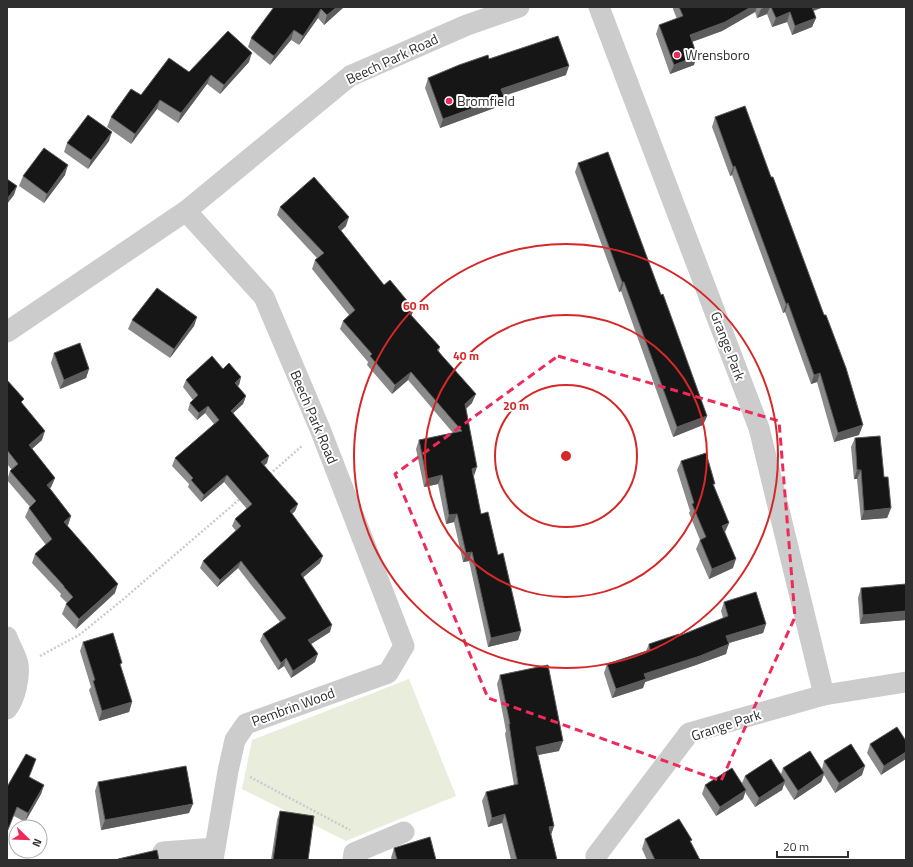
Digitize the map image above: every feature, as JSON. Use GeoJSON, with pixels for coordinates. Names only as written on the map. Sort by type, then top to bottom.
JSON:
{"type":"FeatureCollection","features":[{"type":"Feature","properties":{"kind":"street","name":"Beech Park Road"},"geometry":{"type":"LineString","coordinates":[[7,332],[186,210],[350,76],[467,26],[519,7]]}},
{"type":"Feature","properties":{"kind":"street","name":"Grange Park"},"geometry":{"type":"LineString","coordinates":[[599,7],[759,428],[824,695]]}},
{"type":"Feature","properties":{"kind":"street","name":"Beech Park Road"},"geometry":{"type":"LineString","coordinates":[[186,210],[264,297],[320,429],[404,646]]}},
{"type":"Feature","properties":{"kind":"street"},"geometry":{"type":"LineString","coordinates":[[7,637],[18,664],[17,687],[11,704],[7,709]]}},
{"type":"Feature","properties":{"kind":"street","name":"Pembrin Wood"},"geometry":{"type":"LineString","coordinates":[[163,852],[214,854],[235,740],[246,724],[388,673],[404,646]]}},
{"type":"Feature","properties":{"kind":"street","name":"Grange Park"},"geometry":{"type":"LineString","coordinates":[[597,860],[596,856],[689,734],[824,695],[906,682]]}},
{"type":"Feature","properties":{"kind":"street"},"geometry":{"type":"LineString","coordinates":[[353,860],[354,853],[404,832]]}},
{"type":"Feature","properties":{"kind":"path"},"geometry":{"type":"LineString","coordinates":[[267,477],[320,429]]}},
{"type":"Feature","properties":{"kind":"path"},"geometry":{"type":"LineString","coordinates":[[18,664],[30,661],[79,635],[243,497]]}},
{"type":"Feature","properties":{"kind":"path"},"geometry":{"type":"LineString","coordinates":[[245,774],[352,832]]}},
{"type":"Feature","properties":{"kind":"highlighted area"},"geometry":{"type":"Polygon","coordinates":[[[558,356],[779,421],[795,617],[721,781],[488,698],[395,474],[558,356]]]}},
{"type":"Feature","properties":{"kind":"green space"},"geometry":{"type":"Polygon","coordinates":[[[409,679],[456,796],[346,841],[242,789],[252,740],[409,679]]]}},
{"type":"Feature","properties":{"kind":"building"},"geometry":{"type":"Polygon","coordinates":[[[274,7],[337,7],[327,15],[321,9],[303,36],[294,30],[274,56],[251,38],[274,7]]]}},
{"type":"Feature","properties":{"kind":"building"},"geometry":{"type":"Polygon","coordinates":[[[679,7],[751,7],[725,22],[690,35],[697,56],[674,65],[659,25],[683,16],[679,7]]]}},
{"type":"Feature","properties":{"kind":"building"},"geometry":{"type":"Polygon","coordinates":[[[771,7],[812,7],[816,18],[795,26],[790,12],[776,18],[771,7]]]}},
{"type":"Feature","properties":{"kind":"building"},"geometry":{"type":"Polygon","coordinates":[[[228,31],[252,53],[224,85],[211,75],[181,113],[160,100],[135,134],[111,117],[131,89],[141,95],[169,58],[189,72],[228,31]]]}},
{"type":"Feature","properties":{"kind":"building"},"geometry":{"type":"Polygon","coordinates":[[[558,36],[569,66],[501,89],[504,97],[443,119],[428,78],[488,55],[489,59],[558,36]]]}},
{"type":"Feature","properties":{"kind":"building"},"geometry":{"type":"Polygon","coordinates":[[[745,106],[824,315],[826,315],[846,368],[863,425],[838,433],[820,373],[814,375],[735,166],[733,167],[715,117],[745,106]]]}},
{"type":"Feature","properties":{"kind":"building"},"geometry":{"type":"Polygon","coordinates":[[[88,115],[112,132],[91,160],[67,143],[88,115]]]}},
{"type":"Feature","properties":{"kind":"building"},"geometry":{"type":"Polygon","coordinates":[[[44,148],[68,165],[47,194],[23,176],[44,148]]]}},
{"type":"Feature","properties":{"kind":"building"},"geometry":{"type":"Polygon","coordinates":[[[608,152],[661,295],[663,294],[707,416],[677,427],[624,282],[622,282],[578,163],[608,152]]]}},
{"type":"Feature","properties":{"kind":"building"},"geometry":{"type":"Polygon","coordinates":[[[314,177],[349,217],[338,227],[384,285],[390,280],[414,309],[409,313],[440,347],[437,350],[476,394],[465,404],[477,467],[472,469],[481,514],[488,512],[498,555],[503,553],[521,631],[491,638],[472,552],[466,553],[457,514],[449,515],[442,475],[427,479],[419,440],[462,431],[411,372],[395,385],[370,356],[372,354],[343,321],[355,310],[315,260],[324,253],[280,207],[314,177]]]}},
{"type":"Feature","properties":{"kind":"building"},"geometry":{"type":"Polygon","coordinates":[[[7,179],[17,186],[7,199],[7,179]]]}},
{"type":"Feature","properties":{"kind":"building"},"geometry":{"type":"Polygon","coordinates":[[[157,288],[197,317],[174,349],[132,320],[157,288]]]}},
{"type":"Feature","properties":{"kind":"building"},"geometry":{"type":"Polygon","coordinates":[[[80,343],[89,369],[64,380],[54,353],[80,343]]]}},
{"type":"Feature","properties":{"kind":"building"},"geometry":{"type":"Polygon","coordinates":[[[212,356],[223,369],[229,363],[241,377],[235,383],[246,396],[231,411],[269,456],[261,462],[298,504],[290,511],[323,556],[301,574],[332,625],[308,640],[318,654],[293,671],[286,658],[281,663],[263,634],[286,618],[241,561],[220,580],[203,561],[241,526],[235,519],[252,504],[227,475],[204,495],[191,480],[193,478],[175,458],[219,420],[208,406],[199,413],[190,403],[198,395],[186,380],[212,356]]]}},
{"type":"Feature","properties":{"kind":"building"},"geometry":{"type":"Polygon","coordinates":[[[7,380],[24,399],[21,402],[45,431],[29,445],[55,478],[47,485],[71,516],[64,522],[118,584],[79,619],[66,604],[73,597],[35,554],[52,539],[29,508],[36,501],[10,471],[18,464],[7,450],[7,380]]]}},
{"type":"Feature","properties":{"kind":"building"},"geometry":{"type":"Polygon","coordinates":[[[880,436],[884,477],[888,477],[891,508],[864,511],[861,470],[857,470],[855,438],[880,436]]]}},
{"type":"Feature","properties":{"kind":"building"},"geometry":{"type":"Polygon","coordinates":[[[706,453],[715,484],[713,484],[729,523],[722,526],[736,559],[712,569],[700,540],[706,537],[692,504],[694,503],[681,461],[706,453]]]}},
{"type":"Feature","properties":{"kind":"building"},"geometry":{"type":"Polygon","coordinates":[[[906,584],[906,611],[863,615],[861,588],[906,584]]]}},
{"type":"Feature","properties":{"kind":"building"},"geometry":{"type":"Polygon","coordinates":[[[756,592],[766,624],[726,636],[729,644],[700,656],[644,674],[646,679],[616,689],[607,664],[650,650],[649,644],[679,634],[679,636],[728,616],[724,602],[756,592]]]}},
{"type":"Feature","properties":{"kind":"building"},"geometry":{"type":"Polygon","coordinates":[[[113,633],[122,663],[120,664],[132,702],[102,711],[93,681],[95,680],[83,642],[113,633]]]}},
{"type":"Feature","properties":{"kind":"building"},"geometry":{"type":"Polygon","coordinates":[[[548,665],[563,741],[536,747],[554,826],[549,827],[557,860],[517,860],[505,814],[492,818],[486,792],[518,784],[510,724],[500,675],[548,665]]]}},
{"type":"Feature","properties":{"kind":"building"},"geometry":{"type":"Polygon","coordinates":[[[897,727],[906,741],[906,752],[884,766],[870,744],[897,727]]]}},
{"type":"Feature","properties":{"kind":"building"},"geometry":{"type":"Polygon","coordinates":[[[851,744],[865,766],[839,783],[824,761],[851,744]]]}},
{"type":"Feature","properties":{"kind":"building"},"geometry":{"type":"Polygon","coordinates":[[[810,751],[824,773],[798,791],[783,768],[810,751]]]}},
{"type":"Feature","properties":{"kind":"building"},"geometry":{"type":"Polygon","coordinates":[[[26,754],[36,759],[29,777],[44,785],[28,813],[17,807],[12,819],[8,819],[7,832],[7,787],[26,754]]]}},
{"type":"Feature","properties":{"kind":"building"},"geometry":{"type":"Polygon","coordinates":[[[771,759],[785,781],[759,798],[745,776],[771,759]]]}},
{"type":"Feature","properties":{"kind":"building"},"geometry":{"type":"Polygon","coordinates":[[[186,766],[193,804],[105,820],[98,782],[186,766]]]}},
{"type":"Feature","properties":{"kind":"building"},"geometry":{"type":"Polygon","coordinates":[[[732,768],[746,790],[720,807],[705,785],[732,768]]]}},
{"type":"Feature","properties":{"kind":"building"},"geometry":{"type":"Polygon","coordinates":[[[280,811],[314,816],[308,860],[273,860],[280,811]]]}},
{"type":"Feature","properties":{"kind":"building"},"geometry":{"type":"Polygon","coordinates":[[[679,819],[692,840],[690,841],[700,860],[655,860],[645,839],[679,819]]]}},
{"type":"Feature","properties":{"kind":"building"},"geometry":{"type":"Polygon","coordinates":[[[430,837],[436,860],[397,860],[394,848],[430,837]]]}},
{"type":"Feature","properties":{"kind":"building"},"geometry":{"type":"Polygon","coordinates":[[[157,850],[159,860],[118,860],[118,859],[157,850]]]}},
{"type":"Feature","properties":{"kind":"place","name":"Wrensboro"},"geometry":{"type":"Point","coordinates":[677,55]}},
{"type":"Feature","properties":{"kind":"place","name":"Bromfield"},"geometry":{"type":"Point","coordinates":[449,101]}}]}
